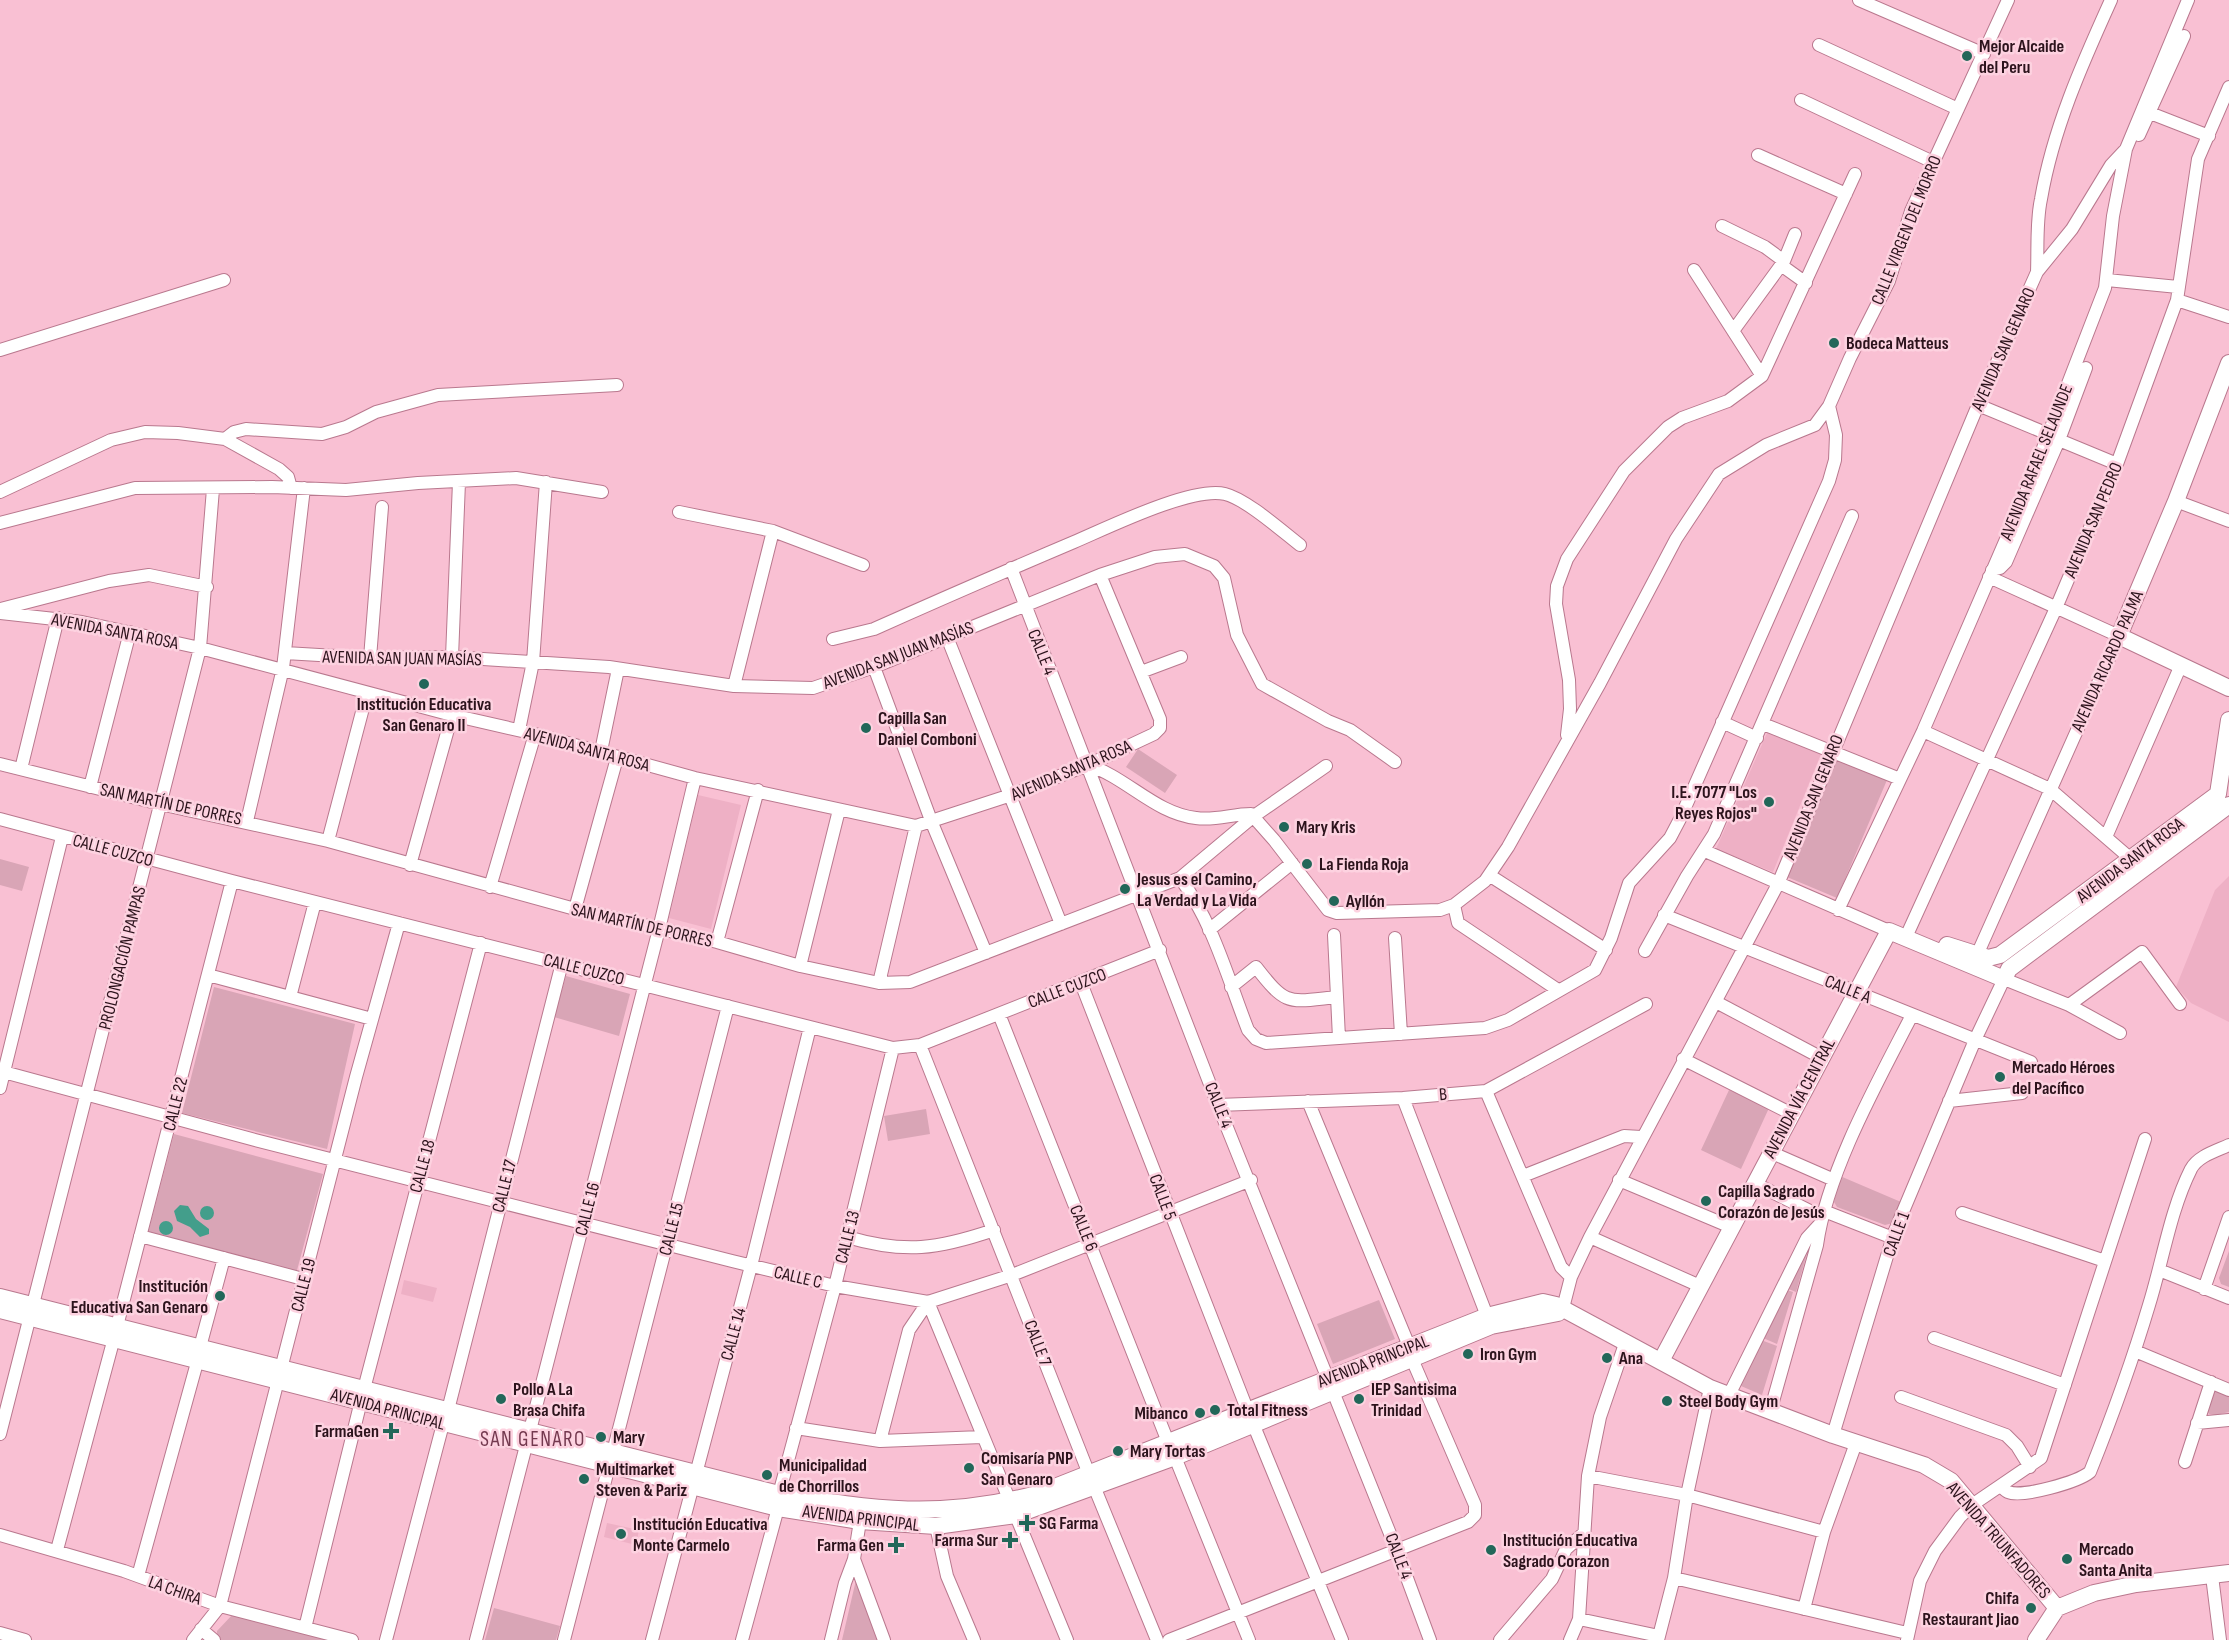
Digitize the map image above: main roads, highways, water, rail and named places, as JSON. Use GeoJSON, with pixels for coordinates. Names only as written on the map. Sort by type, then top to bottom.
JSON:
{"type":"FeatureCollection","features":[{"type":"Feature","properties":{"kind":"place","name":"Mejor Alcaide del Peru"},"geometry":{"type":"Point","coordinates":[1967,56]}},
{"type":"Feature","properties":{"kind":"place","name":"Bodeca Matteus"},"geometry":{"type":"Point","coordinates":[1834,343]}},
{"type":"Feature","properties":{"kind":"place","name":"Institución Educativa San Genaro II"},"geometry":{"type":"Point","coordinates":[424,684]}},
{"type":"Feature","properties":{"kind":"place","name":"Capilla San Daniel Comboni"},"geometry":{"type":"Point","coordinates":[866,728]}},
{"type":"Feature","properties":{"kind":"place","name":"I.E. 7077 \"Los Reyes Rojos\""},"geometry":{"type":"Point","coordinates":[1769,802]}},
{"type":"Feature","properties":{"kind":"place","name":"Mary Kris"},"geometry":{"type":"Point","coordinates":[1284,827]}},
{"type":"Feature","properties":{"kind":"place","name":"La Fienda Roja"},"geometry":{"type":"Point","coordinates":[1307,864]}},
{"type":"Feature","properties":{"kind":"place","name":"Jesus es el Camino, La Verdad y La Vida"},"geometry":{"type":"Point","coordinates":[1125,889]}},
{"type":"Feature","properties":{"kind":"place","name":"Ayllón"},"geometry":{"type":"Point","coordinates":[1334,901]}},
{"type":"Feature","properties":{"kind":"place","name":"Mercado Héroes del Pacífico"},"geometry":{"type":"Point","coordinates":[2000,1077]}},
{"type":"Feature","properties":{"kind":"place","name":"Capilla Sagrado Corazón de Jesús"},"geometry":{"type":"Point","coordinates":[1706,1201]}},
{"type":"Feature","properties":{"kind":"place","name":"Institución Educativa San Genaro"},"geometry":{"type":"Point","coordinates":[220,1296]}},
{"type":"Feature","properties":{"kind":"place","name":"Iron Gym"},"geometry":{"type":"Point","coordinates":[1468,1354]}},
{"type":"Feature","properties":{"kind":"place","name":"Ana"},"geometry":{"type":"Point","coordinates":[1607,1358]}},
{"type":"Feature","properties":{"kind":"place","name":"Pollo A La Brasa Chifa"},"geometry":{"type":"Point","coordinates":[501,1399]}},
{"type":"Feature","properties":{"kind":"place","name":"IEP Santisima Trinidad"},"geometry":{"type":"Point","coordinates":[1359,1399]}},
{"type":"Feature","properties":{"kind":"place","name":"Steel Body Gym"},"geometry":{"type":"Point","coordinates":[1667,1401]}},
{"type":"Feature","properties":{"kind":"place","name":"Total Fitness"},"geometry":{"type":"Point","coordinates":[1215,1410]}},
{"type":"Feature","properties":{"kind":"place","name":"Mibanco"},"geometry":{"type":"Point","coordinates":[1200,1413]}},
{"type":"Feature","properties":{"kind":"place","name":"FarmaGen"},"geometry":{"type":"Point","coordinates":[391,1431]}},
{"type":"Feature","properties":{"kind":"place","name":"Mary"},"geometry":{"type":"Point","coordinates":[601,1437]}},
{"type":"Feature","properties":{"kind":"place","name":"Mary Tortas"},"geometry":{"type":"Point","coordinates":[1118,1451]}},
{"type":"Feature","properties":{"kind":"place","name":"Comisaría PNP San Genaro"},"geometry":{"type":"Point","coordinates":[969,1468]}},
{"type":"Feature","properties":{"kind":"place","name":"Municipalidad de Chorrillos"},"geometry":{"type":"Point","coordinates":[767,1475]}},
{"type":"Feature","properties":{"kind":"place","name":"Multimarket Steven & Pariz"},"geometry":{"type":"Point","coordinates":[584,1479]}},
{"type":"Feature","properties":{"kind":"place","name":"SG Farma"},"geometry":{"type":"Point","coordinates":[1027,1523]}},
{"type":"Feature","properties":{"kind":"place","name":"Institución Educativa Monte Carmelo"},"geometry":{"type":"Point","coordinates":[621,1534]}},
{"type":"Feature","properties":{"kind":"place","name":"Farma Sur"},"geometry":{"type":"Point","coordinates":[1010,1540]}},
{"type":"Feature","properties":{"kind":"place","name":"Farma Gen"},"geometry":{"type":"Point","coordinates":[896,1545]}},
{"type":"Feature","properties":{"kind":"place","name":"Institución Educativa Sagrado Corazon"},"geometry":{"type":"Point","coordinates":[1491,1550]}},
{"type":"Feature","properties":{"kind":"place","name":"Mercado Santa Anita"},"geometry":{"type":"Point","coordinates":[2067,1559]}},
{"type":"Feature","properties":{"kind":"place","name":"Chifa Restaurant Jiao"},"geometry":{"type":"Point","coordinates":[2031,1608]}},
{"type":"Feature","properties":{"kind":"district","name":"SAN GENARO"},"geometry":{"type":"Point","coordinates":[533,1439]}}]}
